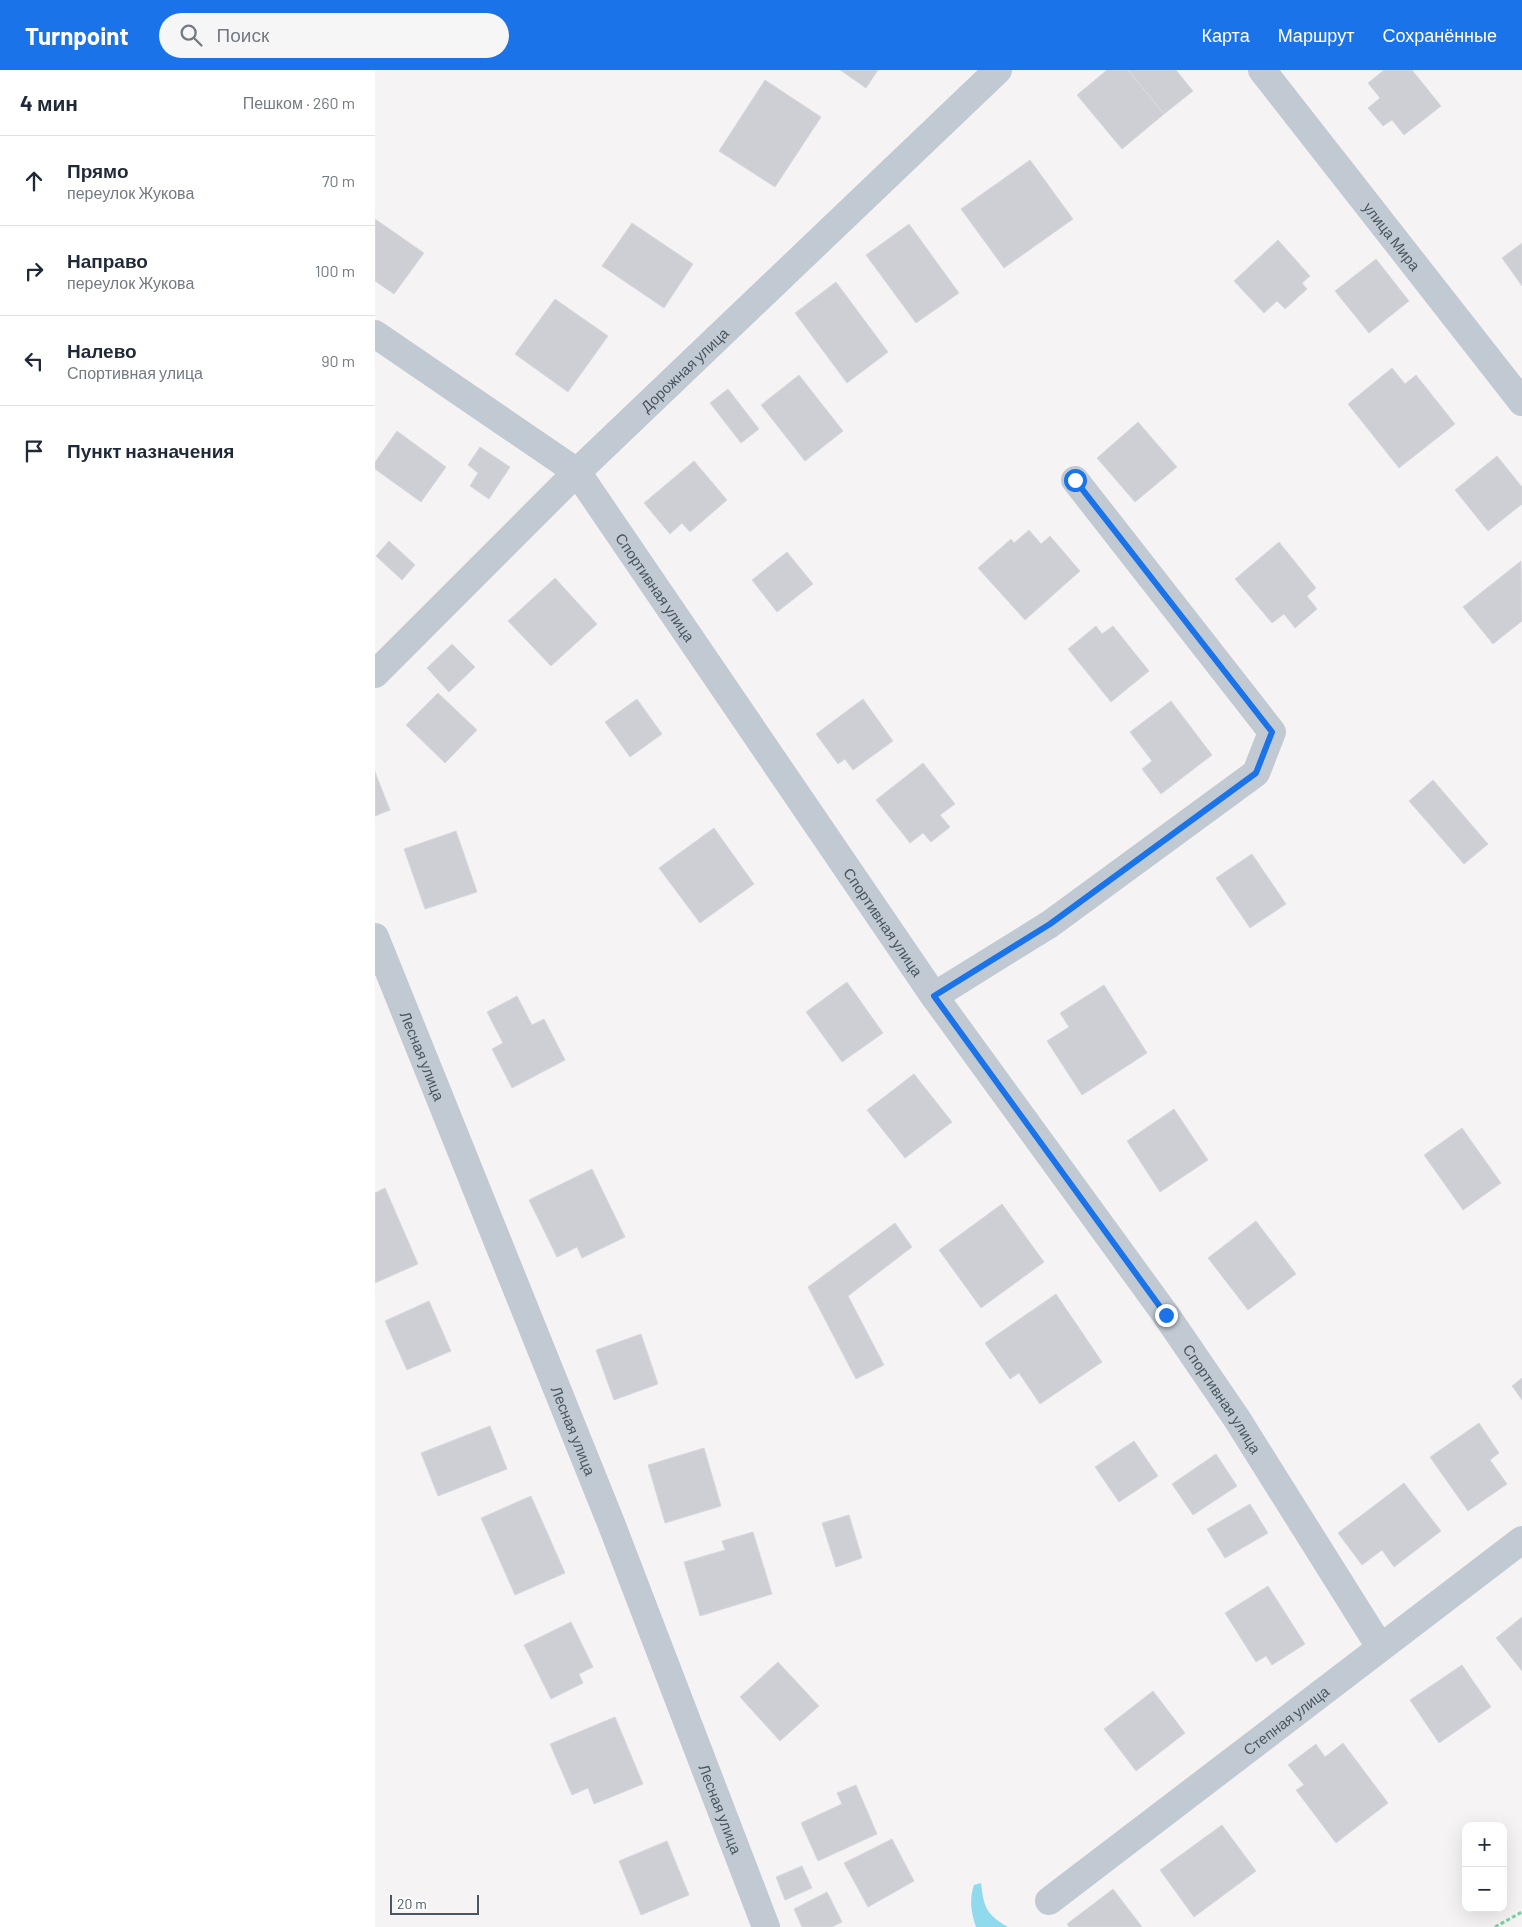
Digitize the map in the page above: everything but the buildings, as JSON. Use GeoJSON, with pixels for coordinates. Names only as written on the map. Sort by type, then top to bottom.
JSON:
{"type":"FeatureCollection","features":[{"type":"Feature","properties":{"kind":"street","name":"Дорожная улица"},"geometry":{"type":"LineString","coordinates":[[375,674],[577,472],[998,70]]}},
{"type":"Feature","properties":{"kind":"street","name":"улица Мира"},"geometry":{"type":"LineString","coordinates":[[1262,70],[1522,402]]}},
{"type":"Feature","properties":{"kind":"street","name":"Спортивная улица"},"geometry":{"type":"LineString","coordinates":[[375,334],[577,472],[934,996],[1172,1323],[1237,1419],[1380,1647]]}},
{"type":"Feature","properties":{"kind":"street"},"geometry":{"type":"LineString","coordinates":[[934,996],[1050,924],[1256,773],[1272,732],[1075,480]]}},
{"type":"Feature","properties":{"kind":"street","name":"Лесная улица"},"geometry":{"type":"LineString","coordinates":[[375,936],[611,1523],[765,1927]]}},
{"type":"Feature","properties":{"kind":"street","name":"Степная улица"},"geometry":{"type":"LineString","coordinates":[[1049,1901],[1522,1540]]}},
{"type":"Feature","properties":{"kind":"path"},"geometry":{"type":"LineString","coordinates":[[1495,1927],[1522,1912]]}},
{"type":"Feature","properties":{"kind":"water"},"geometry":{"type":"Polygon","coordinates":[[[981,1883],[983,1899],[987,1910],[1008,1927],[976,1927],[971,1896],[974,1885],[981,1883]]]}},
{"type":"Feature","properties":{"kind":"route"},"geometry":{"type":"LineString","coordinates":[[1075,480],[1272,732],[1256,773],[1050,924],[973,974],[934,996],[1166,1315]]}}]}
